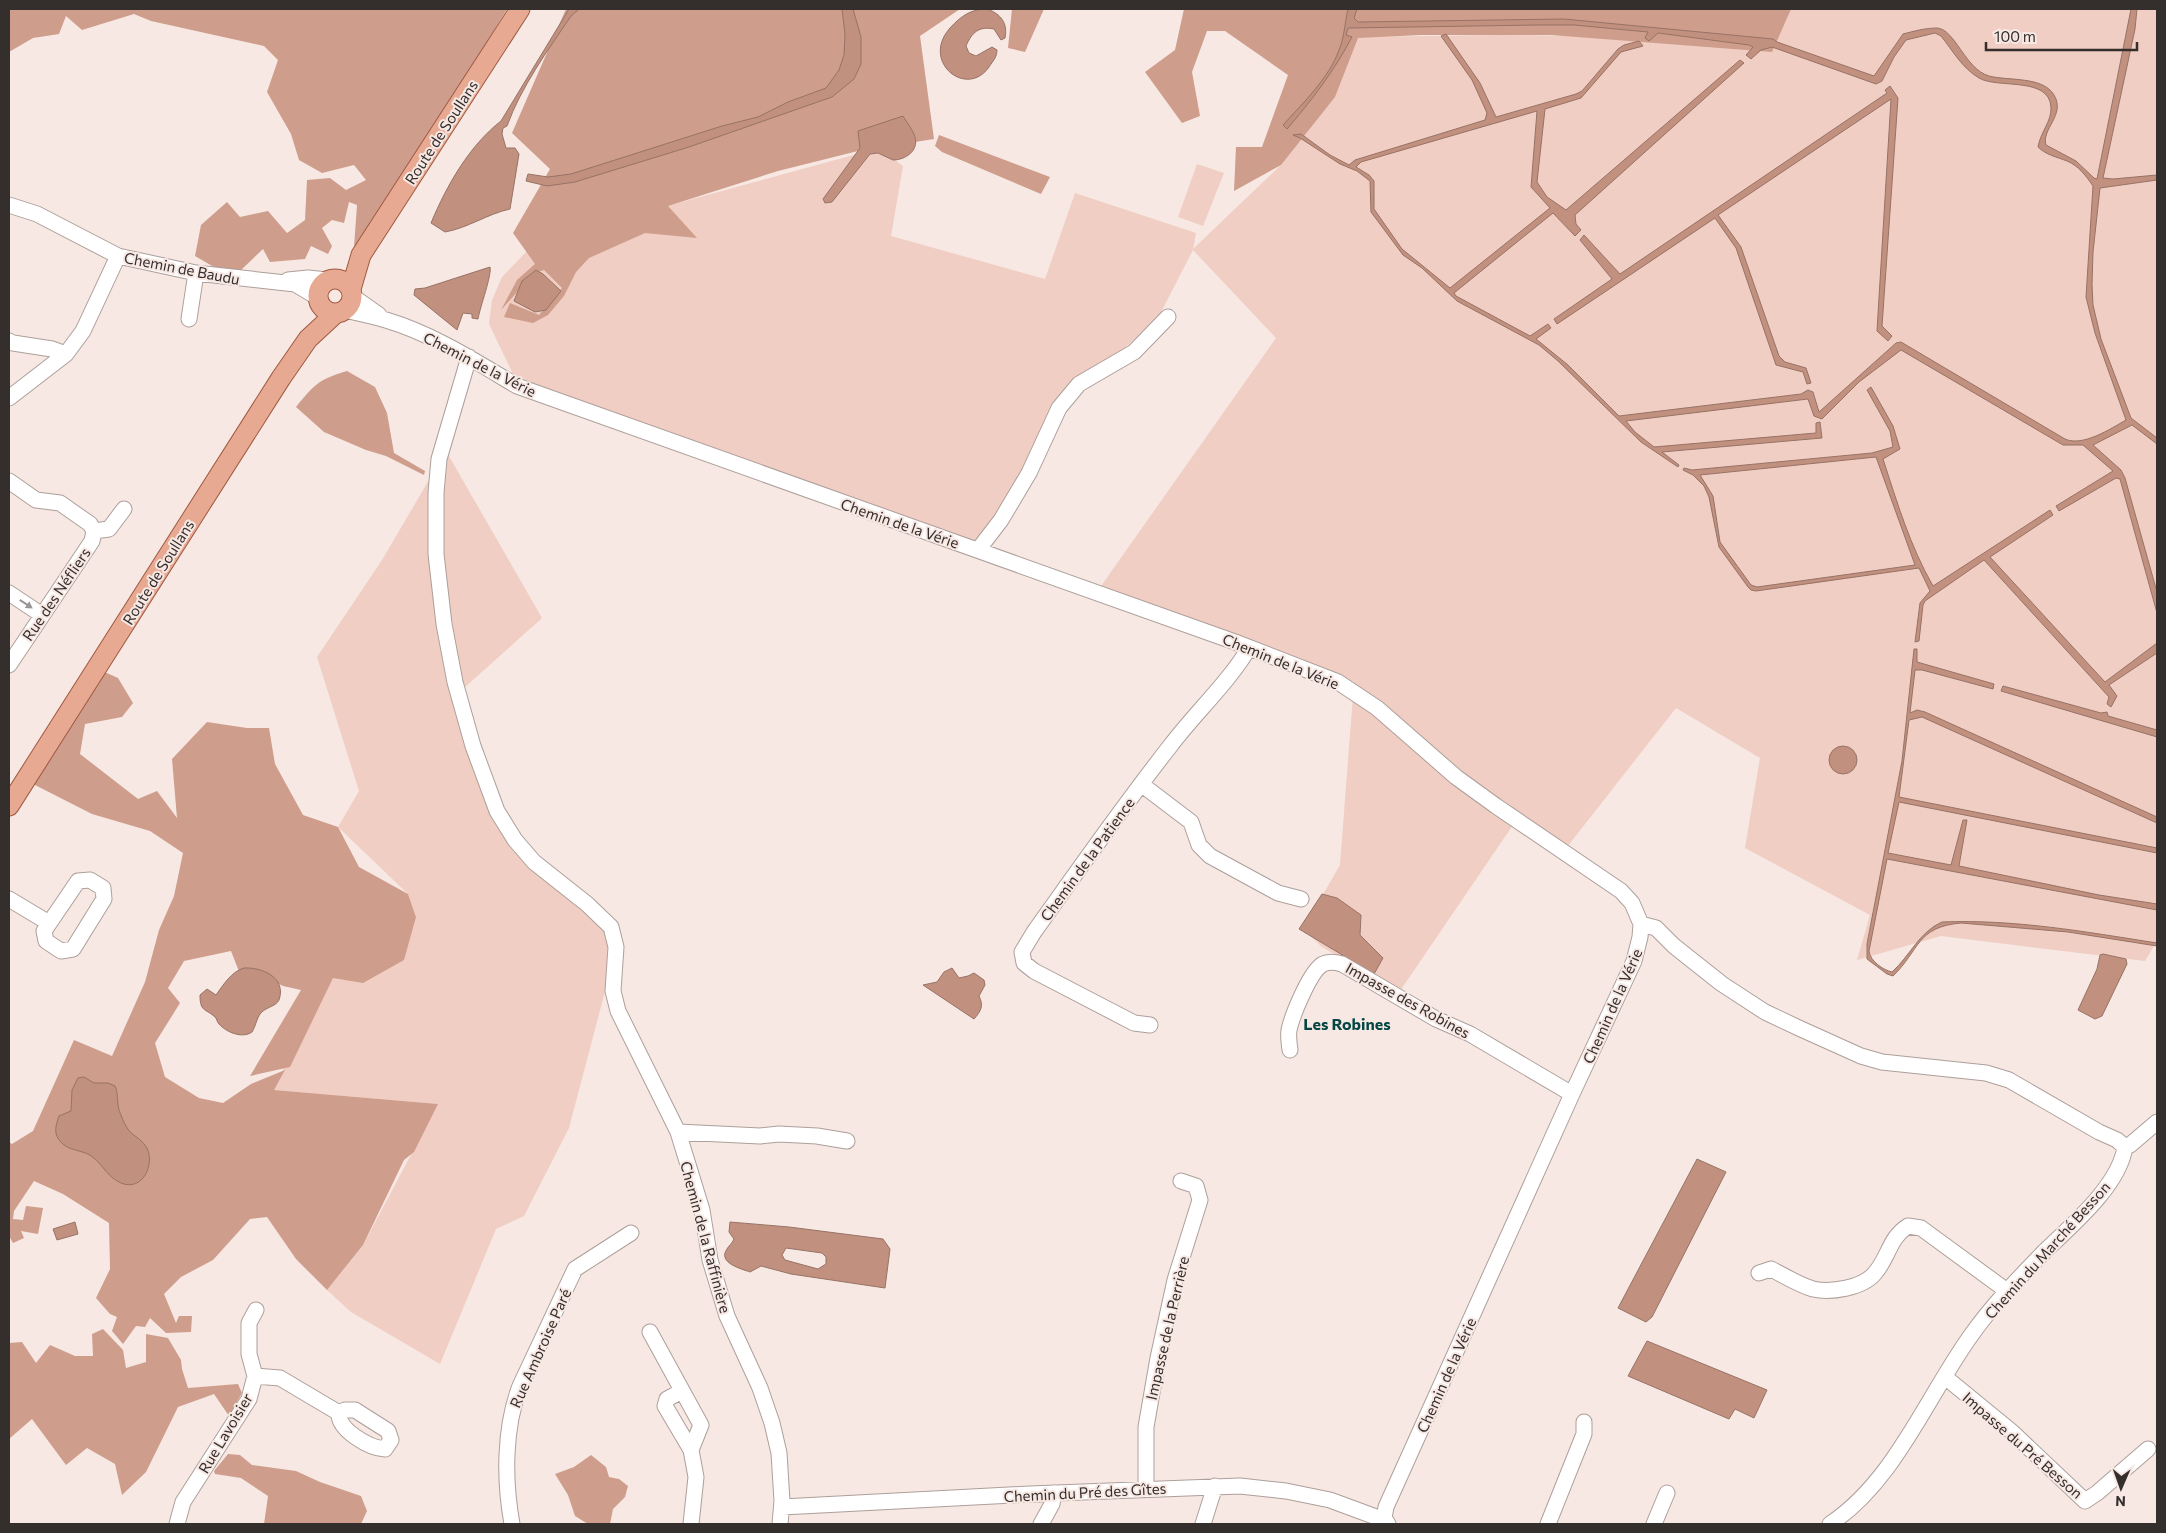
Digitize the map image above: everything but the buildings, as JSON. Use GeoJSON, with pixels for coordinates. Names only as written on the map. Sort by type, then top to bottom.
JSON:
{"type":"FeatureCollection","features":[{"type":"Feature","properties":{"kind":"main road","name":"Route de Soullans"},"geometry":{"type":"LineString","coordinates":[[9,806],[308,339],[346,302],[361,255],[520,9]]}},
{"type":"Feature","properties":{"kind":"main road","name":"Route de Soullans"},"geometry":{"type":"LineString","coordinates":[[330,279],[361,255]]}},
{"type":"Feature","properties":{"kind":"main road"},"geometry":{"type":"LineString","coordinates":[[330,279],[343,281],[346,302],[325,310],[318,300],[319,287],[330,279]]}},
{"type":"Feature","properties":{"kind":"main road","name":"Route de Soullans"},"geometry":{"type":"LineString","coordinates":[[308,339],[318,300]]}},
{"type":"Feature","properties":{"kind":"street","name":"Chemin de Baudu"},"geometry":{"type":"LineString","coordinates":[[9,205],[37,214],[118,256],[196,273],[295,284],[318,300]]}},
{"type":"Feature","properties":{"kind":"street"},"geometry":{"type":"LineString","coordinates":[[9,398],[66,354],[83,331],[118,256]]}},
{"type":"Feature","properties":{"kind":"street"},"geometry":{"type":"LineString","coordinates":[[189,319],[196,273]]}},
{"type":"Feature","properties":{"kind":"street","name":"Chemin de Baudu"},"geometry":{"type":"LineString","coordinates":[[276,282],[308,278],[330,279]]}},
{"type":"Feature","properties":{"kind":"street","name":"Chemin de la Vérie"},"geometry":{"type":"LineString","coordinates":[[346,302],[429,337],[469,357],[517,386],[978,550],[1338,682],[1378,708],[1456,777],[1621,891],[1632,902],[1641,924],[1640,938],[1634,961],[1386,1507],[1386,1521]]}},
{"type":"Feature","properties":{"kind":"street"},"geometry":{"type":"LineString","coordinates":[[978,550],[1000,520],[1028,473],[1060,408],[1078,384],[1134,352],[1168,317]]}},
{"type":"Feature","properties":{"kind":"street"},"geometry":{"type":"LineString","coordinates":[[9,341],[13,344],[52,348],[66,354]]}},
{"type":"Feature","properties":{"kind":"street","name":"Chemin de la Raffinière"},"geometry":{"type":"LineString","coordinates":[[469,357],[439,459],[436,493],[436,554],[444,624],[455,682],[473,746],[496,811],[515,840],[534,862],[611,927],[616,947],[613,991],[618,1011],[678,1132],[702,1210],[710,1260],[726,1316],[760,1388],[772,1423],[779,1453],[782,1507],[780,1524]]}},
{"type":"Feature","properties":{"kind":"street","name":"Rue des Néfliers"},"geometry":{"type":"LineString","coordinates":[[9,481],[36,500],[60,502],[90,524],[94,531],[92,541],[9,665]]}},
{"type":"Feature","properties":{"kind":"street"},"geometry":{"type":"LineString","coordinates":[[94,531],[109,529],[124,509]]}},
{"type":"Feature","properties":{"kind":"street"},"geometry":{"type":"LineString","coordinates":[[9,593],[42,615]]}},
{"type":"Feature","properties":{"kind":"street","name":"Chemin de la Patience"},"geometry":{"type":"LineString","coordinates":[[1150,1025],[1134,1023],[1034,971],[1024,963],[1022,958],[1023,948],[1141,784],[1205,703],[1240,664],[1249,648]]}},
{"type":"Feature","properties":{"kind":"street"},"geometry":{"type":"LineString","coordinates":[[1141,784],[1191,822],[1199,846],[1210,856],[1278,893],[1301,899]]}},
{"type":"Feature","properties":{"kind":"street"},"geometry":{"type":"LineString","coordinates":[[90,880],[103,888],[104,899],[73,949],[62,951],[46,941],[44,931],[49,923],[78,881],[90,880]]}},
{"type":"Feature","properties":{"kind":"street"},"geometry":{"type":"LineString","coordinates":[[9,899],[49,923]]}},
{"type":"Feature","properties":{"kind":"street"},"geometry":{"type":"LineString","coordinates":[[1641,924],[1656,928],[1674,946],[1722,984],[1765,1012],[1861,1056],[1882,1062],[1986,1073],[2009,1080],[2099,1132],[2117,1140],[2125,1147],[2130,1145],[2157,1122]]}},
{"type":"Feature","properties":{"kind":"street","name":"Impasse des Robines"},"geometry":{"type":"LineString","coordinates":[[1290,1050],[1289,1031],[1292,1019],[1311,978],[1319,966],[1333,962],[1342,964],[1436,1019],[1470,1034],[1572,1094]]}},
{"type":"Feature","properties":{"kind":"street"},"geometry":{"type":"LineString","coordinates":[[678,1132],[760,1136],[780,1134],[817,1136],[847,1141]]}},
{"type":"Feature","properties":{"kind":"street","name":"Chemin du Marché Besson"},"geometry":{"type":"LineString","coordinates":[[1830,1524],[1846,1511],[1889,1464],[1972,1334],[2006,1290],[2093,1203],[2112,1177],[2123,1157],[2125,1147]]}},
{"type":"Feature","properties":{"kind":"street","name":"Impasse de la Perrière"},"geometry":{"type":"LineString","coordinates":[[1146,1489],[1146,1427],[1158,1358],[1175,1280],[1200,1200],[1196,1186],[1181,1181]]}},
{"type":"Feature","properties":{"kind":"street"},"geometry":{"type":"LineString","coordinates":[[1759,1273],[1771,1269],[1798,1283],[1824,1290],[1866,1282],[1876,1273],[1898,1233],[1908,1226],[1920,1228],[2006,1290]]}},
{"type":"Feature","properties":{"kind":"street","name":"Rue Ambroise Paré"},"geometry":{"type":"LineString","coordinates":[[512,1524],[507,1490],[513,1403],[575,1269],[631,1233]]}},
{"type":"Feature","properties":{"kind":"street","name":"Rue Lavoisier"},"geometry":{"type":"LineString","coordinates":[[177,1524],[183,1502],[249,1399],[255,1376],[249,1354],[249,1323],[256,1310]]}},
{"type":"Feature","properties":{"kind":"street"},"geometry":{"type":"LineString","coordinates":[[650,1332],[701,1425],[691,1450]]}},
{"type":"Feature","properties":{"kind":"street"},"geometry":{"type":"LineString","coordinates":[[255,1376],[280,1378],[339,1413]]}},
{"type":"Feature","properties":{"kind":"street","name":"Impasse du Pré Besson"},"geometry":{"type":"LineString","coordinates":[[1944,1377],[2011,1431],[2084,1501],[2097,1493],[2148,1449]]}},
{"type":"Feature","properties":{"kind":"street"},"geometry":{"type":"LineString","coordinates":[[682,1391],[667,1399],[665,1406],[691,1450],[696,1477],[692,1524]]}},
{"type":"Feature","properties":{"kind":"street"},"geometry":{"type":"LineString","coordinates":[[1548,1524],[1584,1434],[1584,1422]]}},
{"type":"Feature","properties":{"kind":"street"},"geometry":{"type":"LineString","coordinates":[[1203,1524],[1215,1486]]}},
{"type":"Feature","properties":{"kind":"street","name":"Chemin du Pré des Gîtes"},"geometry":{"type":"LineString","coordinates":[[782,1507],[1054,1493],[1250,1486],[1330,1500],[1386,1521]]}},
{"type":"Feature","properties":{"kind":"street"},"geometry":{"type":"LineString","coordinates":[[1041,1524],[1052,1504],[1054,1493]]}},
{"type":"Feature","properties":{"kind":"street"},"geometry":{"type":"LineString","coordinates":[[1654,1524],[1667,1493]]}},
{"type":"Feature","properties":{"kind":"shaded area"},"geometry":{"type":"Polygon","coordinates":[[[9,9],[507,9],[444,112],[354,247],[357,205],[349,202],[344,223],[332,220],[322,228],[332,246],[328,254],[311,246],[305,259],[270,262],[263,249],[241,270],[219,270],[195,256],[201,225],[227,202],[240,217],[268,211],[287,233],[305,220],[307,180],[330,178],[346,190],[366,180],[354,165],[322,173],[299,160],[291,134],[267,92],[278,60],[264,46],[151,21],[134,14],[82,30],[66,16],[59,34],[33,38],[9,52],[9,9]]]}},
{"type":"Feature","properties":{"kind":"shaded area"},"geometry":{"type":"Polygon","coordinates":[[[566,9],[960,9],[920,36],[934,139],[858,151],[778,171],[668,206],[697,238],[645,233],[589,258],[576,272],[564,296],[548,315],[533,323],[504,317],[510,303],[539,315],[562,288],[544,270],[534,273],[501,310],[517,280],[535,264],[513,233],[550,169],[512,133],[566,9]]]}},
{"type":"Feature","properties":{"kind":"shaded area"},"geometry":{"type":"Polygon","coordinates":[[[569,9],[579,9],[571,16],[544,55],[527,83],[507,126],[503,128],[502,134],[506,148],[515,148],[519,154],[510,209],[445,232],[431,223],[444,195],[469,154],[489,131],[501,121],[569,9]]]}},
{"type":"Feature","properties":{"kind":"shaded area"},"geometry":{"type":"Polygon","coordinates":[[[842,9],[853,9],[861,37],[861,64],[854,79],[832,97],[689,147],[575,182],[547,186],[526,181],[528,174],[548,177],[571,174],[722,126],[758,117],[788,102],[826,88],[839,70],[844,55],[845,34],[842,9]]]}},
{"type":"Feature","properties":{"kind":"shaded area"},"geometry":{"type":"Polygon","coordinates":[[[987,9],[1000,16],[1005,28],[1005,38],[1001,40],[994,29],[984,28],[977,31],[966,46],[969,53],[976,56],[992,47],[997,50],[996,55],[989,67],[980,76],[969,79],[959,78],[943,64],[940,53],[942,41],[950,28],[962,17],[976,10],[987,9]]]}},
{"type":"Feature","properties":{"kind":"shaded area"},"geometry":{"type":"Polygon","coordinates":[[[1012,9],[1044,9],[1025,52],[1008,48],[1012,9]]]}},
{"type":"Feature","properties":{"kind":"shaded area"},"geometry":{"type":"Polygon","coordinates":[[[1184,9],[1791,9],[1772,52],[1551,35],[1421,35],[1358,38],[1335,97],[1281,165],[1234,191],[1236,147],[1262,147],[1288,75],[1225,31],[1207,31],[1192,72],[1200,116],[1182,123],[1145,72],[1175,50],[1184,9]]]}},
{"type":"Feature","properties":{"kind":"shaded area"},"geometry":{"type":"Polygon","coordinates":[[[1348,9],[1357,9],[1354,18],[1358,22],[1564,19],[1773,39],[1874,76],[1903,34],[1937,28],[1949,35],[1973,66],[1981,72],[1989,76],[2034,82],[2049,89],[2057,102],[2057,109],[2045,139],[2046,145],[2076,161],[2097,179],[2131,9],[2137,9],[2135,29],[2103,178],[2113,179],[2157,175],[2157,180],[2100,188],[2093,252],[2092,284],[2093,305],[2101,339],[2131,418],[2157,438],[2157,444],[2132,425],[2093,445],[2121,470],[2125,478],[2157,592],[2157,613],[2120,479],[2116,478],[2059,511],[2056,506],[2113,471],[2083,445],[2063,445],[1901,350],[1859,382],[1822,419],[1814,416],[1808,399],[1626,421],[1635,432],[1654,447],[1816,433],[1816,423],[1820,422],[1822,438],[1662,452],[1679,465],[1678,467],[1641,442],[1539,345],[1457,301],[1422,268],[1403,255],[1371,212],[1370,181],[1357,171],[1340,164],[1293,135],[1301,134],[1330,155],[1349,165],[1355,160],[1485,120],[1487,113],[1472,80],[1441,36],[1446,34],[1480,83],[1496,117],[1582,91],[1618,49],[1624,45],[1639,41],[1643,46],[1621,52],[1581,98],[1545,109],[1537,182],[1547,197],[1566,210],[1740,60],[1744,63],[1575,215],[1576,224],[1581,230],[1575,236],[1553,213],[1454,293],[1456,296],[1530,336],[1548,324],[1551,328],[1536,339],[1568,365],[1619,416],[1801,394],[1808,390],[1813,392],[1819,412],[1896,343],[1901,342],[2065,439],[2080,441],[2096,436],[2126,420],[2095,333],[2086,297],[2093,186],[2079,168],[2048,154],[2038,147],[2051,112],[2048,97],[2041,91],[2032,87],[1998,83],[1979,78],[1963,64],[1941,36],[1935,33],[1906,40],[1894,57],[1882,81],[1876,84],[1772,47],[1761,50],[1751,59],[1746,55],[1753,47],[1749,45],[1658,33],[1649,41],[1645,38],[1648,32],[1574,25],[1348,28],[1346,35],[1352,37],[1338,62],[1287,129],[1283,125],[1315,90],[1335,60],[1341,46],[1348,9]],[[1537,111],[1361,162],[1356,167],[1369,175],[1374,181],[1374,209],[1402,249],[1450,288],[1550,208],[1531,187],[1537,111]]]}},
{"type":"Feature","properties":{"kind":"shaded area"},"geometry":{"type":"Polygon","coordinates":[[[1773,9],[2157,9],[2157,941],[2145,961],[1941,936],[1857,960],[1870,915],[1745,848],[1760,758],[1676,708],[1560,856],[1513,825],[1400,991],[1322,947],[1303,929],[1340,865],[1354,682],[1101,586],[1276,338],[1193,250],[1158,318],[1121,351],[1081,374],[977,544],[585,406],[513,374],[489,324],[492,300],[502,277],[529,249],[667,206],[879,148],[903,166],[891,236],[1045,279],[1075,193],[1196,233],[1193,249],[1281,165],[1352,37],[1500,35],[1766,38],[1773,9]]]}},
{"type":"Feature","properties":{"kind":"shaded area"},"geometry":{"type":"Polygon","coordinates":[[[1890,86],[1898,98],[1882,326],[1892,336],[1888,341],[1877,331],[1891,99],[1718,215],[1741,247],[1779,356],[1785,362],[1806,368],[1811,383],[1807,384],[1803,372],[1776,365],[1736,248],[1715,218],[1557,324],[1554,319],[1612,279],[1580,240],[1584,235],[1620,274],[1887,93],[1885,90],[1890,86]]]}},
{"type":"Feature","properties":{"kind":"shaded area"},"geometry":{"type":"Polygon","coordinates":[[[903,116],[916,142],[910,154],[898,160],[893,160],[878,153],[870,154],[832,202],[825,203],[823,199],[860,148],[858,131],[903,116]]]}},
{"type":"Feature","properties":{"kind":"shaded area"},"geometry":{"type":"Polygon","coordinates":[[[939,135],[1050,177],[1041,194],[942,152],[935,146],[939,135]]]}},
{"type":"Feature","properties":{"kind":"shaded area"},"geometry":{"type":"Polygon","coordinates":[[[1197,164],[1224,173],[1203,226],[1178,217],[1197,164]]]}},
{"type":"Feature","properties":{"kind":"shaded area"},"geometry":{"type":"Polygon","coordinates":[[[490,267],[478,319],[472,318],[472,314],[463,313],[457,330],[414,295],[415,289],[425,288],[490,267]]]}},
{"type":"Feature","properties":{"kind":"shaded area"},"geometry":{"type":"Polygon","coordinates":[[[536,270],[561,291],[546,310],[535,312],[514,301],[522,281],[536,270]]]}},
{"type":"Feature","properties":{"kind":"shaded area"},"geometry":{"type":"Polygon","coordinates":[[[347,371],[375,387],[387,413],[394,453],[425,471],[424,475],[386,456],[366,450],[324,432],[296,407],[323,380],[347,371]]]}},
{"type":"Feature","properties":{"kind":"shaded area"},"geometry":{"type":"Polygon","coordinates":[[[1871,387],[1893,426],[1900,449],[1883,459],[1911,540],[1933,586],[2050,510],[2053,515],[1990,557],[2105,682],[2157,643],[2157,653],[2109,685],[2117,696],[2111,707],[2107,704],[2109,697],[1984,560],[1925,601],[1919,641],[1915,642],[1920,603],[1930,591],[1919,568],[1756,591],[1748,587],[1719,547],[1709,497],[1704,486],[1693,475],[1683,470],[1684,468],[1692,470],[1872,453],[1893,447],[1890,431],[1867,390],[1871,387]],[[1876,457],[1700,475],[1713,496],[1720,542],[1751,585],[1757,587],[1915,565],[1876,457]]]}},
{"type":"Feature","properties":{"kind":"shaded area"},"geometry":{"type":"Polygon","coordinates":[[[446,451],[542,618],[454,697],[493,809],[537,873],[590,907],[611,933],[608,980],[569,1128],[524,1216],[496,1229],[440,1364],[351,1312],[327,1290],[363,1245],[438,1104],[273,1090],[337,961],[416,917],[408,894],[338,827],[359,791],[317,657],[382,560],[446,451]]]}},
{"type":"Feature","properties":{"kind":"shaded area"},"geometry":{"type":"Polygon","coordinates":[[[1914,649],[1917,649],[1917,662],[1994,684],[1993,689],[1922,670],[1915,670],[1910,713],[1917,710],[1925,712],[2157,817],[2157,823],[1922,717],[1909,720],[1899,797],[2157,848],[2157,853],[1899,802],[1888,853],[1951,865],[1963,820],[1967,820],[1959,866],[2099,895],[2157,904],[2157,910],[1887,859],[1869,951],[1874,962],[1892,972],[1927,932],[1942,922],[1996,922],[2050,927],[2157,943],[2157,946],[2068,932],[1961,923],[1946,925],[1935,929],[1927,935],[1920,941],[1893,976],[1887,974],[1867,959],[1867,944],[1902,761],[1914,649]]]}},
{"type":"Feature","properties":{"kind":"shaded area"},"geometry":{"type":"Polygon","coordinates":[[[100,670],[118,678],[133,703],[122,717],[85,724],[80,754],[138,799],[157,791],[177,818],[172,759],[207,722],[247,728],[269,728],[275,764],[303,815],[338,827],[359,867],[408,894],[416,917],[404,960],[363,983],[333,978],[290,1067],[250,1076],[301,990],[283,986],[267,978],[240,974],[231,951],[184,961],[168,988],[180,1003],[155,1043],[165,1077],[199,1098],[223,1103],[251,1084],[285,1070],[274,1090],[438,1104],[414,1152],[404,1160],[363,1245],[327,1290],[296,1259],[267,1217],[250,1219],[213,1260],[181,1277],[164,1294],[176,1323],[179,1316],[192,1316],[191,1332],[166,1333],[150,1318],[145,1327],[136,1326],[123,1344],[112,1331],[117,1317],[110,1314],[96,1298],[110,1269],[109,1223],[63,1194],[34,1181],[14,1211],[13,1219],[23,1220],[26,1206],[43,1208],[38,1234],[21,1231],[24,1238],[13,1243],[9,1236],[9,1142],[12,1144],[33,1131],[74,1040],[112,1056],[145,982],[159,930],[174,896],[183,853],[150,831],[92,814],[33,784],[100,670]]]}},
{"type":"Feature","properties":{"kind":"shaded area"},"geometry":{"type":"Polygon","coordinates":[[[2003,686],[2101,713],[2107,712],[2108,716],[2157,730],[2157,737],[2001,691],[2003,686]]]}},
{"type":"Feature","properties":{"kind":"shaded area"},"geometry":{"type":"Polygon","coordinates":[[[1843,746],[1853,750],[1857,760],[1853,770],[1843,774],[1833,770],[1829,760],[1833,750],[1843,746]]]}},
{"type":"Feature","properties":{"kind":"shaded area"},"geometry":{"type":"Polygon","coordinates":[[[1322,894],[1337,898],[1361,915],[1360,935],[1383,958],[1374,974],[1299,929],[1322,894]]]}},
{"type":"Feature","properties":{"kind":"shaded area"},"geometry":{"type":"Polygon","coordinates":[[[2100,955],[2126,959],[2127,964],[2102,1016],[2095,1019],[2078,1010],[2097,969],[2100,955]]]}},
{"type":"Feature","properties":{"kind":"shaded area"},"geometry":{"type":"Polygon","coordinates":[[[244,968],[258,969],[271,975],[279,985],[280,992],[278,1002],[259,1015],[252,1032],[239,1035],[226,1030],[215,1017],[202,1007],[200,995],[207,989],[216,995],[232,975],[244,968]]]}},
{"type":"Feature","properties":{"kind":"shaded area"},"geometry":{"type":"Polygon","coordinates":[[[952,968],[959,978],[974,973],[984,980],[985,985],[979,996],[981,1008],[974,1019],[923,985],[937,982],[944,972],[952,968]]]}},
{"type":"Feature","properties":{"kind":"shaded area"},"geometry":{"type":"Polygon","coordinates":[[[84,1077],[94,1083],[108,1083],[115,1086],[119,1111],[125,1124],[130,1132],[147,1148],[149,1154],[148,1168],[141,1180],[135,1184],[129,1185],[117,1181],[94,1158],[86,1153],[63,1145],[56,1135],[59,1116],[71,1111],[72,1090],[78,1078],[84,1077]]]}},
{"type":"Feature","properties":{"kind":"shaded area"},"geometry":{"type":"Polygon","coordinates":[[[1697,1159],[1726,1172],[1652,1317],[1646,1322],[1618,1308],[1697,1159]]]}},
{"type":"Feature","properties":{"kind":"shaded area"},"geometry":{"type":"Polygon","coordinates":[[[75,1222],[78,1234],[57,1240],[53,1229],[75,1222]]]}},
{"type":"Feature","properties":{"kind":"shaded area"},"geometry":{"type":"Polygon","coordinates":[[[730,1222],[789,1227],[883,1239],[890,1249],[885,1288],[791,1274],[761,1266],[750,1272],[732,1265],[725,1258],[727,1249],[734,1239],[729,1232],[730,1222]],[[786,1248],[782,1255],[785,1260],[818,1269],[826,1264],[826,1257],[822,1253],[786,1248]]]}},
{"type":"Feature","properties":{"kind":"shaded area"},"geometry":{"type":"Polygon","coordinates":[[[103,1329],[123,1350],[126,1368],[146,1362],[146,1334],[168,1338],[181,1360],[188,1388],[238,1384],[242,1393],[229,1416],[214,1394],[178,1407],[146,1472],[122,1495],[115,1464],[87,1448],[66,1465],[32,1419],[9,1439],[9,1343],[22,1342],[36,1363],[50,1345],[75,1356],[93,1356],[92,1334],[103,1329]]]}},
{"type":"Feature","properties":{"kind":"shaded area"},"geometry":{"type":"Polygon","coordinates":[[[1647,1341],[1767,1390],[1754,1418],[1735,1409],[1729,1419],[1628,1376],[1647,1341]]]}},
{"type":"Feature","properties":{"kind":"shaded area"},"geometry":{"type":"Polygon","coordinates":[[[228,1454],[240,1455],[252,1465],[296,1471],[320,1482],[361,1496],[367,1511],[361,1524],[264,1524],[268,1496],[241,1478],[215,1474],[214,1471],[228,1454]]]}},
{"type":"Feature","properties":{"kind":"shaded area"},"geometry":{"type":"Polygon","coordinates":[[[591,1455],[606,1467],[609,1477],[619,1479],[628,1486],[625,1497],[613,1509],[610,1524],[588,1524],[575,1516],[568,1495],[555,1474],[574,1467],[591,1455]]]}},
{"type":"Feature","properties":{"kind":"district","name":"Les Robines"},"geometry":{"type":"Point","coordinates":[1347,1023]}}]}
